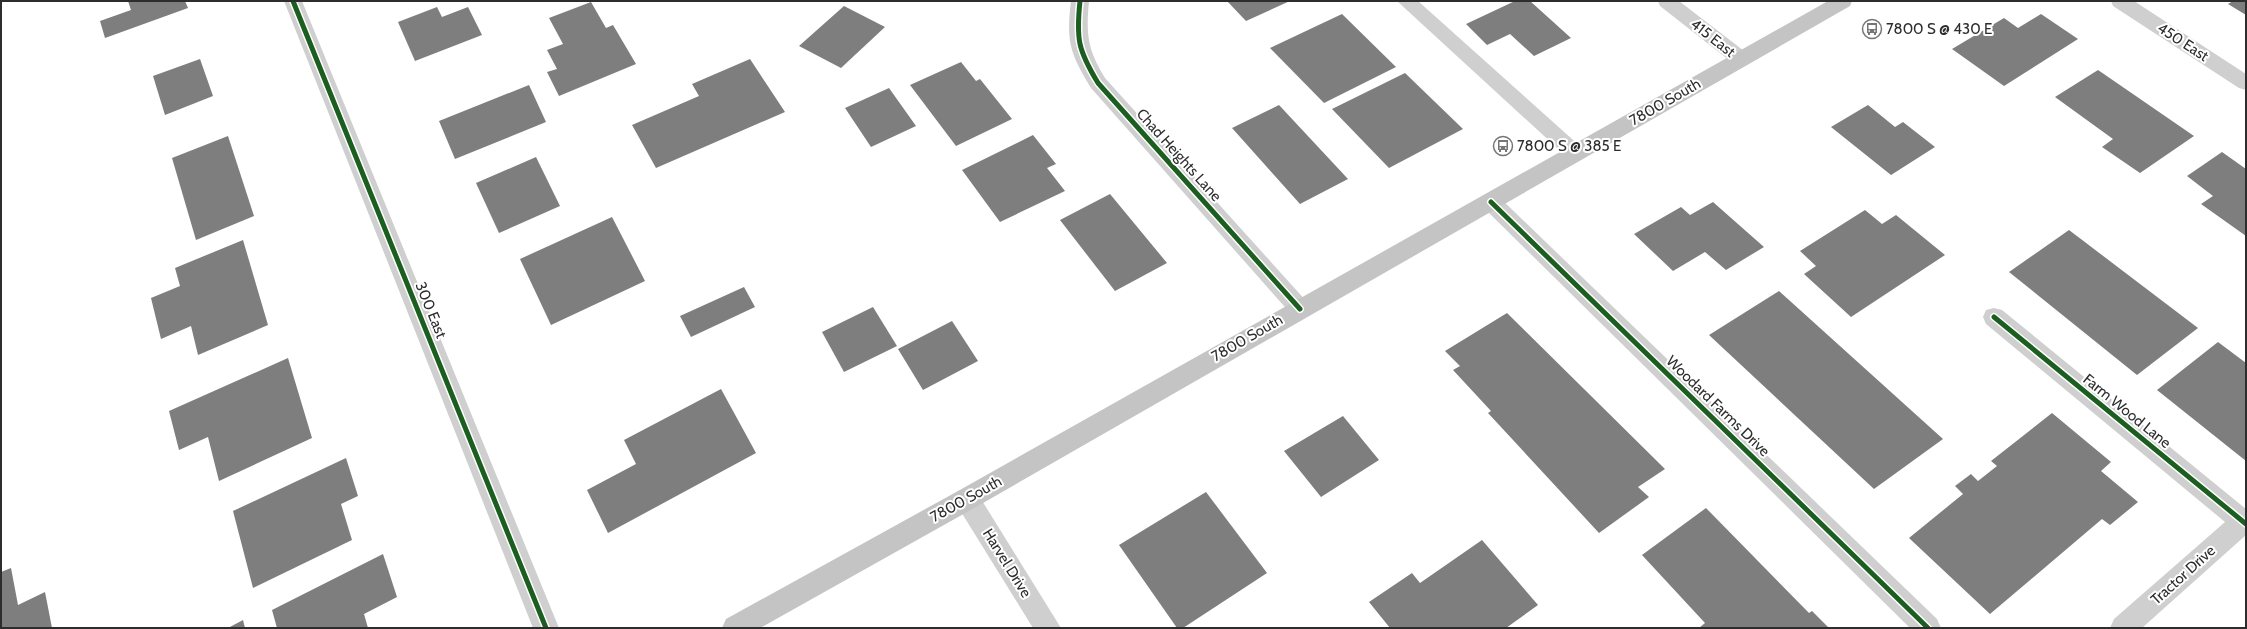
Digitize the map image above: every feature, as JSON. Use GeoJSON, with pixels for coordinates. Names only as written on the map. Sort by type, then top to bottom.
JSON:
{"type":"FeatureCollection","features":[{"type":"Feature","properties":{"kind":"main road","name":"7800 South"},"geometry":{"type":"LineString","coordinates":[[735,628],[967,499],[1300,308],[1491,202],[1843,1]]}},
{"type":"Feature","properties":{"kind":"street","name":"Chad Heights Lane"},"geometry":{"type":"LineString","coordinates":[[1080,1],[1076,35],[1081,56],[1098,82],[1300,308]]}},
{"type":"Feature","properties":{"kind":"street"},"geometry":{"type":"LineString","coordinates":[[1406,1],[1575,153]]}},
{"type":"Feature","properties":{"kind":"street","name":"415 East"},"geometry":{"type":"LineString","coordinates":[[1667,1],[1741,59]]}},
{"type":"Feature","properties":{"kind":"street","name":"450 East"},"geometry":{"type":"LineString","coordinates":[[2120,1],[2246,83]]}},
{"type":"Feature","properties":{"kind":"street","name":"300 East"},"geometry":{"type":"LineString","coordinates":[[301,3],[546,628]]}},
{"type":"Feature","properties":{"kind":"street","name":"Woodard Farms Drive"},"geometry":{"type":"LineString","coordinates":[[1491,202],[1928,628]]}},
{"type":"Feature","properties":{"kind":"street","name":"Farm Wood Lane"},"geometry":{"type":"LineString","coordinates":[[1994,317],[2244,523]]}},
{"type":"Feature","properties":{"kind":"street","name":"Harvel Drive"},"geometry":{"type":"LineString","coordinates":[[967,499],[1048,628]]}},
{"type":"Feature","properties":{"kind":"street","name":"Tractor Drive"},"geometry":{"type":"LineString","coordinates":[[2123,628],[2244,523]]}},
{"type":"Feature","properties":{"kind":"building"},"geometry":{"type":"Polygon","coordinates":[[[128,1],[185,1],[188,8],[105,38],[100,21],[131,10],[128,1]]]}},
{"type":"Feature","properties":{"kind":"building"},"geometry":{"type":"Polygon","coordinates":[[[1227,1],[1290,1],[1246,21],[1227,1]]]}},
{"type":"Feature","properties":{"kind":"building"},"geometry":{"type":"Polygon","coordinates":[[[1515,1],[1530,1],[1571,38],[1534,56],[1510,34],[1487,45],[1466,24],[1515,1]]]}},
{"type":"Feature","properties":{"kind":"building"},"geometry":{"type":"Polygon","coordinates":[[[2233,1],[2246,1],[2246,15],[2228,4],[2233,1]]]}},
{"type":"Feature","properties":{"kind":"building"},"geometry":{"type":"Polygon","coordinates":[[[591,2],[606,28],[613,25],[636,64],[559,96],[547,72],[557,69],[547,50],[563,44],[549,18],[591,2]]]}},
{"type":"Feature","properties":{"kind":"building"},"geometry":{"type":"Polygon","coordinates":[[[844,6],[885,27],[841,68],[799,46],[844,6]]]}},
{"type":"Feature","properties":{"kind":"building"},"geometry":{"type":"Polygon","coordinates":[[[437,7],[442,17],[468,7],[482,35],[415,61],[398,22],[437,7]]]}},
{"type":"Feature","properties":{"kind":"building"},"geometry":{"type":"Polygon","coordinates":[[[1342,14],[1396,67],[1324,103],[1270,48],[1342,14]]]}},
{"type":"Feature","properties":{"kind":"building"},"geometry":{"type":"Polygon","coordinates":[[[2041,14],[2078,39],[2004,86],[1952,49],[2004,18],[2018,28],[2041,14]]]}},
{"type":"Feature","properties":{"kind":"building"},"geometry":{"type":"Polygon","coordinates":[[[200,59],[213,96],[165,115],[153,76],[200,59]]]}},
{"type":"Feature","properties":{"kind":"building"},"geometry":{"type":"Polygon","coordinates":[[[750,59],[785,112],[656,168],[632,125],[699,96],[692,84],[750,59]]]}},
{"type":"Feature","properties":{"kind":"building"},"geometry":{"type":"Polygon","coordinates":[[[961,62],[976,81],[980,79],[1012,119],[956,146],[910,85],[961,62]]]}},
{"type":"Feature","properties":{"kind":"building"},"geometry":{"type":"Polygon","coordinates":[[[2098,70],[2194,136],[2140,173],[2102,147],[2113,139],[2055,97],[2098,70]]]}},
{"type":"Feature","properties":{"kind":"building"},"geometry":{"type":"Polygon","coordinates":[[[1405,73],[1463,129],[1389,168],[1332,109],[1405,73]]]}},
{"type":"Feature","properties":{"kind":"building"},"geometry":{"type":"Polygon","coordinates":[[[529,85],[546,122],[455,159],[439,121],[529,85]]]}},
{"type":"Feature","properties":{"kind":"building"},"geometry":{"type":"Polygon","coordinates":[[[889,88],[916,126],[871,147],[845,108],[889,88]]]}},
{"type":"Feature","properties":{"kind":"building"},"geometry":{"type":"Polygon","coordinates":[[[1279,105],[1348,179],[1300,204],[1232,128],[1279,105]]]}},
{"type":"Feature","properties":{"kind":"building"},"geometry":{"type":"Polygon","coordinates":[[[1868,105],[1895,127],[1903,122],[1935,147],[1891,175],[1831,127],[1868,105]]]}},
{"type":"Feature","properties":{"kind":"building"},"geometry":{"type":"Polygon","coordinates":[[[1033,135],[1056,164],[1047,168],[1065,191],[1000,222],[962,170],[1033,135]]]}},
{"type":"Feature","properties":{"kind":"building"},"geometry":{"type":"Polygon","coordinates":[[[228,136],[254,216],[196,240],[172,158],[228,136]]]}},
{"type":"Feature","properties":{"kind":"building"},"geometry":{"type":"Polygon","coordinates":[[[2222,152],[2246,169],[2246,236],[2201,204],[2213,196],[2187,176],[2222,152]]]}},
{"type":"Feature","properties":{"kind":"building"},"geometry":{"type":"Polygon","coordinates":[[[536,157],[560,206],[499,233],[476,183],[536,157]]]}},
{"type":"Feature","properties":{"kind":"building"},"geometry":{"type":"Polygon","coordinates":[[[1110,194],[1167,263],[1115,291],[1060,220],[1110,194]]]}},
{"type":"Feature","properties":{"kind":"building"},"geometry":{"type":"Polygon","coordinates":[[[1713,202],[1764,247],[1726,270],[1705,252],[1673,271],[1634,234],[1681,207],[1690,215],[1713,202]]]}},
{"type":"Feature","properties":{"kind":"building"},"geometry":{"type":"Polygon","coordinates":[[[1865,210],[1882,224],[1896,215],[1945,255],[1851,317],[1804,274],[1816,266],[1800,251],[1865,210]]]}},
{"type":"Feature","properties":{"kind":"building"},"geometry":{"type":"Polygon","coordinates":[[[612,217],[645,281],[551,325],[520,259],[612,217]]]}},
{"type":"Feature","properties":{"kind":"building"},"geometry":{"type":"Polygon","coordinates":[[[2069,230],[2198,328],[2137,375],[2009,272],[2069,230]]]}},
{"type":"Feature","properties":{"kind":"building"},"geometry":{"type":"Polygon","coordinates":[[[243,240],[268,325],[198,355],[191,326],[161,339],[151,298],[180,286],[175,268],[243,240]]]}},
{"type":"Feature","properties":{"kind":"building"},"geometry":{"type":"Polygon","coordinates":[[[744,287],[755,307],[691,337],[680,316],[744,287]]]}},
{"type":"Feature","properties":{"kind":"building"},"geometry":{"type":"Polygon","coordinates":[[[1779,291],[1943,439],[1874,489],[1709,335],[1779,291]]]}},
{"type":"Feature","properties":{"kind":"building"},"geometry":{"type":"Polygon","coordinates":[[[873,307],[897,346],[844,372],[822,332],[873,307]]]}},
{"type":"Feature","properties":{"kind":"building"},"geometry":{"type":"Polygon","coordinates":[[[1507,313],[1665,469],[1638,487],[1649,497],[1599,533],[1488,413],[1491,411],[1453,370],[1460,366],[1445,351],[1507,313]]]}},
{"type":"Feature","properties":{"kind":"building"},"geometry":{"type":"Polygon","coordinates":[[[952,321],[978,361],[923,390],[898,349],[952,321]]]}},
{"type":"Feature","properties":{"kind":"building"},"geometry":{"type":"Polygon","coordinates":[[[2218,342],[2246,363],[2246,461],[2157,390],[2218,342]]]}},
{"type":"Feature","properties":{"kind":"building"},"geometry":{"type":"Polygon","coordinates":[[[288,358],[312,438],[219,481],[208,437],[179,450],[169,411],[288,358]]]}},
{"type":"Feature","properties":{"kind":"building"},"geometry":{"type":"Polygon","coordinates":[[[721,389],[756,453],[608,533],[587,490],[636,464],[624,440],[721,389]]]}},
{"type":"Feature","properties":{"kind":"building"},"geometry":{"type":"Polygon","coordinates":[[[2052,413],[2111,462],[2101,471],[2138,502],[2110,525],[2102,519],[1990,614],[1909,538],[1963,494],[1955,486],[1971,474],[1978,481],[1997,466],[1991,461],[2052,413]]]}},
{"type":"Feature","properties":{"kind":"building"},"geometry":{"type":"Polygon","coordinates":[[[1343,416],[1379,460],[1321,497],[1284,451],[1343,416]]]}},
{"type":"Feature","properties":{"kind":"building"},"geometry":{"type":"Polygon","coordinates":[[[346,458],[358,496],[341,504],[352,540],[253,588],[233,511],[346,458]]]}},
{"type":"Feature","properties":{"kind":"building"},"geometry":{"type":"Polygon","coordinates":[[[1206,492],[1267,573],[1183,628],[1177,628],[1119,545],[1206,492]]]}},
{"type":"Feature","properties":{"kind":"building"},"geometry":{"type":"Polygon","coordinates":[[[1706,508],[1809,613],[1812,611],[1829,628],[1699,628],[1705,623],[1642,555],[1706,508]]]}},
{"type":"Feature","properties":{"kind":"building"},"geometry":{"type":"Polygon","coordinates":[[[1482,540],[1538,605],[1506,628],[1390,628],[1369,602],[1412,573],[1420,583],[1482,540]]]}},
{"type":"Feature","properties":{"kind":"building"},"geometry":{"type":"Polygon","coordinates":[[[383,554],[397,597],[364,614],[368,628],[277,628],[272,610],[383,554]]]}},
{"type":"Feature","properties":{"kind":"building"},"geometry":{"type":"Polygon","coordinates":[[[11,568],[18,605],[45,592],[52,628],[1,628],[1,572],[11,568]]]}},
{"type":"Feature","properties":{"kind":"building"},"geometry":{"type":"Polygon","coordinates":[[[243,620],[245,628],[228,628],[243,620]]]}},
{"type":"Feature","properties":{"kind":"cycle path"},"geometry":{"type":"LineString","coordinates":[[293,1],[546,628]]}},
{"type":"Feature","properties":{"kind":"cycle path"},"geometry":{"type":"LineString","coordinates":[[1080,1],[1077,26],[1078,44],[1085,61],[1098,83],[1300,309]]}},
{"type":"Feature","properties":{"kind":"cycle path"},"geometry":{"type":"LineString","coordinates":[[1491,202],[1928,628]]}},
{"type":"Feature","properties":{"kind":"cycle path"},"geometry":{"type":"LineString","coordinates":[[1994,317],[2246,524]]}},
{"type":"Feature","properties":{"kind":"place","name":"7800 S @ 430 E"},"geometry":{"type":"Point","coordinates":[1872,29]}},
{"type":"Feature","properties":{"kind":"place","name":"7800 S @ 385 E"},"geometry":{"type":"Point","coordinates":[1503,146]}}]}
